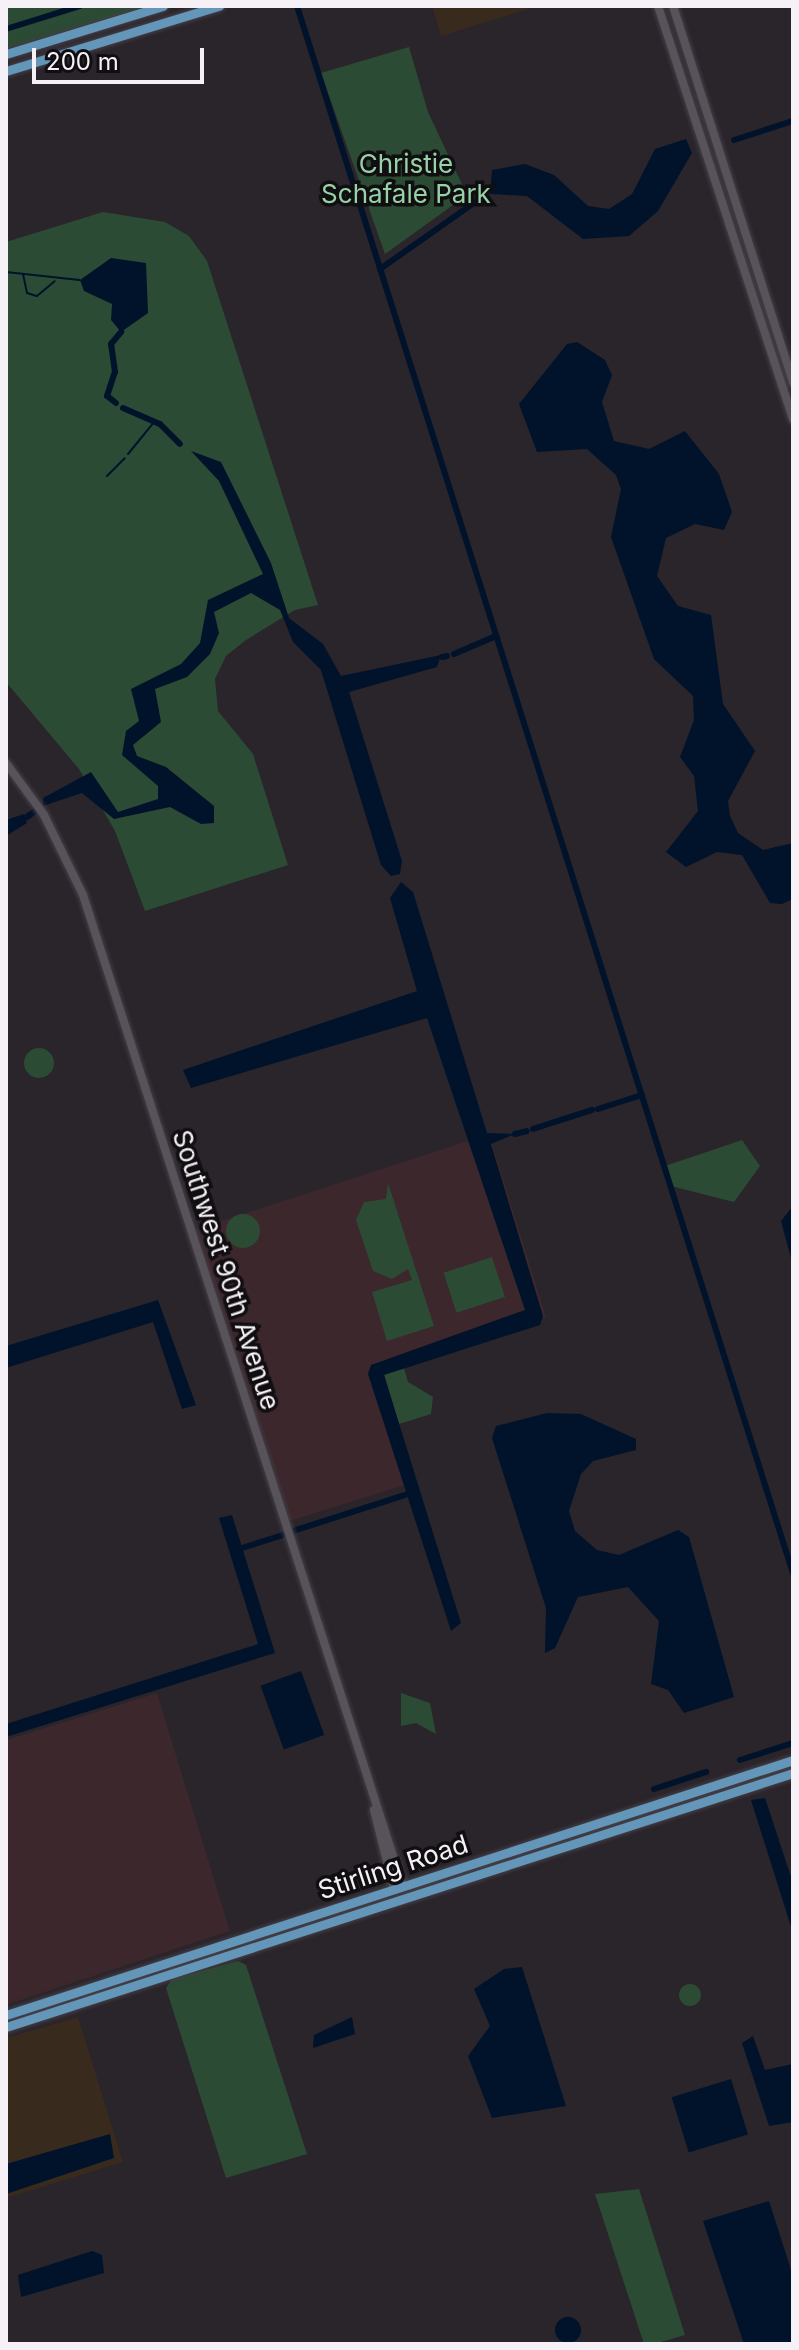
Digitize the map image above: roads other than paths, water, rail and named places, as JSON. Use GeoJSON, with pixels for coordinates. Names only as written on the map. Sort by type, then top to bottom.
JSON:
{"type":"FeatureCollection","features":[{"type":"Feature","properties":{"kind":"main road"},"geometry":{"type":"LineString","coordinates":[[6,54],[163,6]]}},
{"type":"Feature","properties":{"kind":"main road"},"geometry":{"type":"LineString","coordinates":[[6,71],[219,6]]}},
{"type":"Feature","properties":{"kind":"main road","name":"Stirling Road"},"geometry":{"type":"LineString","coordinates":[[6,2027],[640,1816],[793,1760]]}},
{"type":"Feature","properties":{"kind":"main road","name":"Stirling Road"},"geometry":{"type":"LineString","coordinates":[[6,2015],[399,1888],[793,1773]]}},
{"type":"Feature","properties":{"kind":"street"},"geometry":{"type":"LineString","coordinates":[[658,6],[793,419]]}},
{"type":"Feature","properties":{"kind":"street"},"geometry":{"type":"LineString","coordinates":[[673,6],[793,383]]}},
{"type":"Feature","properties":{"kind":"street"},"geometry":{"type":"LineString","coordinates":[[753,294],[764,291]]}},
{"type":"Feature","properties":{"kind":"street","name":"Southwest 90th Avenue"},"geometry":{"type":"LineString","coordinates":[[6,763],[44,815],[83,895],[399,1888]]}},
{"type":"Feature","properties":{"kind":"water"},"geometry":{"type":"Polygon","coordinates":[[[686,139],[692,153],[658,211],[629,236],[583,239],[527,196],[490,194],[492,170],[525,164],[554,175],[588,206],[609,209],[632,194],[655,149],[686,139]]]}},
{"type":"Feature","properties":{"kind":"water"},"geometry":{"type":"Polygon","coordinates":[[[111,258],[146,263],[148,313],[121,332],[111,320],[112,304],[84,291],[80,280],[111,258]]]}},
{"type":"Feature","properties":{"kind":"water"},"geometry":{"type":"Polygon","coordinates":[[[577,342],[605,360],[612,375],[602,402],[614,441],[649,449],[685,431],[719,474],[732,512],[724,530],[695,524],[666,538],[657,576],[678,606],[711,615],[723,704],[755,751],[728,801],[730,816],[738,833],[763,850],[793,843],[793,899],[782,904],[770,903],[742,855],[717,852],[686,867],[666,852],[698,811],[694,776],[680,757],[694,720],[693,696],[654,659],[611,537],[621,489],[616,475],[587,449],[537,452],[519,404],[567,344],[577,342]]]}},
{"type":"Feature","properties":{"kind":"water"},"geometry":{"type":"Polygon","coordinates":[[[191,451],[221,462],[271,563],[289,618],[323,644],[341,676],[441,655],[437,667],[349,692],[402,861],[400,874],[391,876],[381,865],[321,670],[293,642],[280,610],[251,593],[214,612],[219,633],[210,654],[187,677],[155,689],[161,722],[133,745],[137,756],[166,767],[214,806],[214,823],[201,824],[170,807],[114,819],[82,793],[43,806],[43,798],[91,772],[118,812],[158,799],[158,786],[122,755],[126,731],[139,721],[131,689],[181,664],[200,643],[208,600],[263,574],[219,481],[191,451]]]}},
{"type":"Feature","properties":{"kind":"water"},"geometry":{"type":"Polygon","coordinates":[[[24,814],[27,823],[6,836],[6,820],[24,814]]]}},
{"type":"Feature","properties":{"kind":"water"},"geometry":{"type":"Polygon","coordinates":[[[401,882],[413,892],[487,1133],[515,1134],[491,1144],[543,1316],[540,1325],[384,1375],[461,1623],[451,1631],[368,1374],[371,1365],[525,1310],[427,1018],[191,1088],[183,1070],[417,991],[390,898],[401,882]]]}},
{"type":"Feature","properties":{"kind":"water"},"geometry":{"type":"Polygon","coordinates":[[[793,1206],[793,1257],[791,1258],[781,1221],[793,1206]]]}},
{"type":"Feature","properties":{"kind":"water"},"geometry":{"type":"Polygon","coordinates":[[[158,1300],[196,1405],[182,1409],[153,1322],[6,1368],[6,1346],[158,1300]]]}},
{"type":"Feature","properties":{"kind":"water"},"geometry":{"type":"Polygon","coordinates":[[[547,1413],[581,1414],[636,1439],[636,1450],[593,1461],[581,1474],[569,1511],[575,1531],[597,1550],[619,1555],[678,1530],[689,1537],[734,1697],[684,1713],[668,1690],[651,1684],[659,1621],[628,1587],[578,1597],[555,1648],[545,1653],[546,1608],[492,1438],[496,1426],[547,1413]]]}},
{"type":"Feature","properties":{"kind":"water"},"geometry":{"type":"Polygon","coordinates":[[[232,1515],[275,1653],[6,1737],[6,1724],[258,1644],[219,1518],[232,1515]]]}},
{"type":"Feature","properties":{"kind":"water"},"geometry":{"type":"Polygon","coordinates":[[[301,1671],[324,1735],[284,1750],[261,1686],[301,1671]]]}},
{"type":"Feature","properties":{"kind":"water"},"geometry":{"type":"Polygon","coordinates":[[[765,1798],[793,1883],[793,1933],[751,1800],[765,1798]]]}},
{"type":"Feature","properties":{"kind":"water"},"geometry":{"type":"Polygon","coordinates":[[[522,1967],[566,2106],[492,2118],[468,2056],[490,2026],[474,1989],[504,1969],[522,1967]]]}},
{"type":"Feature","properties":{"kind":"water"},"geometry":{"type":"Polygon","coordinates":[[[352,2017],[355,2034],[313,2048],[314,2035],[352,2017]]]}},
{"type":"Feature","properties":{"kind":"water"},"geometry":{"type":"Polygon","coordinates":[[[753,2036],[765,2070],[793,2064],[793,2122],[769,2126],[742,2043],[753,2036]]]}},
{"type":"Feature","properties":{"kind":"water"},"geometry":{"type":"Polygon","coordinates":[[[731,2079],[748,2134],[689,2153],[672,2097],[731,2079]]]}},
{"type":"Feature","properties":{"kind":"water"},"geometry":{"type":"Polygon","coordinates":[[[110,2134],[114,2158],[6,2194],[6,2164],[110,2134]]]}},
{"type":"Feature","properties":{"kind":"water"},"geometry":{"type":"Polygon","coordinates":[[[769,2201],[793,2276],[793,2344],[744,2344],[703,2221],[769,2201]]]}},
{"type":"Feature","properties":{"kind":"water"},"geometry":{"type":"Polygon","coordinates":[[[92,2251],[102,2255],[104,2273],[21,2297],[18,2275],[92,2251]]]}},
{"type":"Feature","properties":{"kind":"water"},"geometry":{"type":"Polygon","coordinates":[[[568,2317],[577,2321],[581,2330],[577,2339],[568,2343],[559,2339],[555,2330],[559,2321],[568,2317]]]}},
{"type":"Feature","properties":{"kind":"waterway"},"geometry":{"type":"LineString","coordinates":[[6,29],[80,6]]}},
{"type":"Feature","properties":{"kind":"waterway"},"geometry":{"type":"LineString","coordinates":[[297,6],[793,1573]]}},
{"type":"Feature","properties":{"kind":"waterway"},"geometry":{"type":"LineString","coordinates":[[734,140],[793,121]]}},
{"type":"Feature","properties":{"kind":"waterway"},"geometry":{"type":"LineString","coordinates":[[380,269],[474,203]]}},
{"type":"Feature","properties":{"kind":"waterway"},"geometry":{"type":"LineString","coordinates":[[6,272],[80,280]]}},
{"type":"Feature","properties":{"kind":"waterway"},"geometry":{"type":"LineString","coordinates":[[23,274],[27,293],[37,296],[55,281]]}},
{"type":"Feature","properties":{"kind":"waterway"},"geometry":{"type":"LineString","coordinates":[[116,403],[107,396],[115,372],[111,344],[121,332]]}},
{"type":"Feature","properties":{"kind":"waterway"},"geometry":{"type":"LineString","coordinates":[[123,408],[160,424],[180,444]]}},
{"type":"Feature","properties":{"kind":"waterway"},"geometry":{"type":"LineString","coordinates":[[128,454],[155,421]]}},
{"type":"Feature","properties":{"kind":"waterway"},"geometry":{"type":"LineString","coordinates":[[107,476],[125,458]]}},
{"type":"Feature","properties":{"kind":"waterway"},"geometry":{"type":"LineString","coordinates":[[454,654],[496,636]]}},
{"type":"Feature","properties":{"kind":"waterway"},"geometry":{"type":"LineString","coordinates":[[442,657],[447,656]]}},
{"type":"Feature","properties":{"kind":"waterway"},"geometry":{"type":"LineString","coordinates":[[27,817],[35,811]]}},
{"type":"Feature","properties":{"kind":"waterway"},"geometry":{"type":"LineString","coordinates":[[598,1109],[642,1095]]}},
{"type":"Feature","properties":{"kind":"waterway"},"geometry":{"type":"LineString","coordinates":[[533,1129],[592,1110]]}},
{"type":"Feature","properties":{"kind":"waterway"},"geometry":{"type":"LineString","coordinates":[[515,1134],[527,1131]]}},
{"type":"Feature","properties":{"kind":"waterway"},"geometry":{"type":"LineString","coordinates":[[293,1531],[405,1495]]}},
{"type":"Feature","properties":{"kind":"waterway"},"geometry":{"type":"LineString","coordinates":[[242,1548],[283,1535]]}},
{"type":"Feature","properties":{"kind":"waterway"},"geometry":{"type":"LineString","coordinates":[[740,1760],[793,1743]]}},
{"type":"Feature","properties":{"kind":"waterway"},"geometry":{"type":"LineString","coordinates":[[654,1789],[706,1772]]}},
{"type":"Feature","properties":{"kind":"park label","name":"Christie Schafale Park"},"geometry":{"type":"Point","coordinates":[406,179]}}]}
